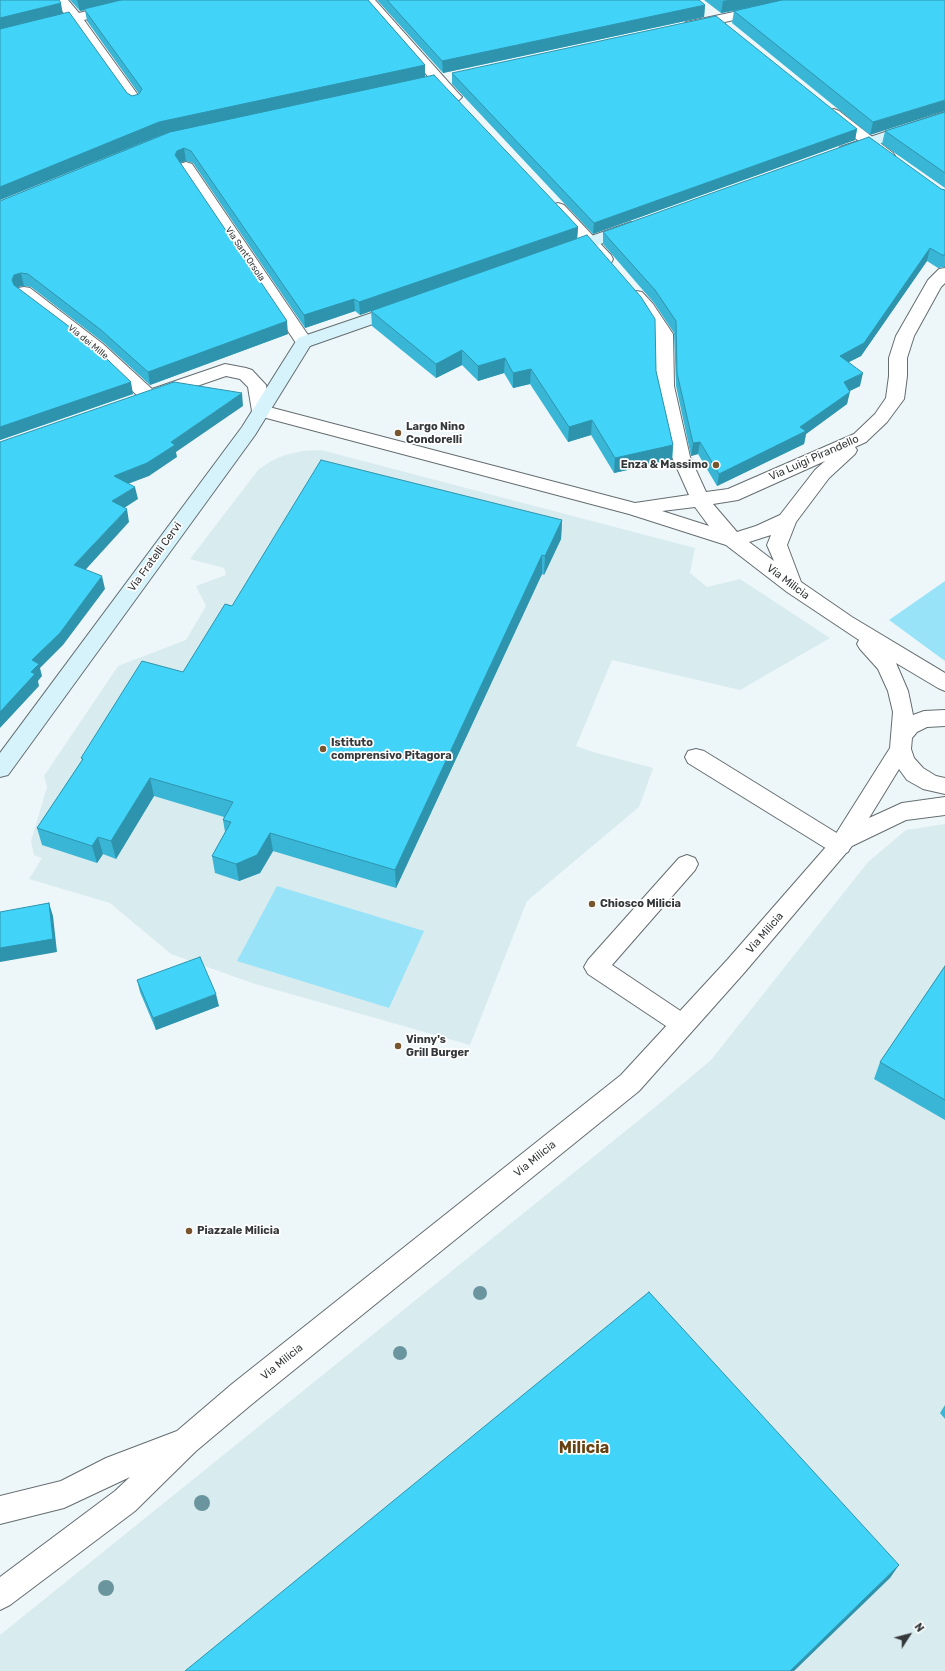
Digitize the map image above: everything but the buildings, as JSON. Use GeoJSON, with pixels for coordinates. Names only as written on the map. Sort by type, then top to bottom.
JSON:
{"type":"FeatureCollection","features":[{"type":"Feature","properties":{"kind":"main road"},"geometry":{"type":"LineString","coordinates":[[831,155],[945,117]]}},
{"type":"Feature","properties":{"kind":"main road"},"geometry":{"type":"LineString","coordinates":[[554,255],[646,222]]}},
{"type":"Feature","properties":{"kind":"main road"},"geometry":{"type":"LineString","coordinates":[[304,342],[413,304]]}},
{"type":"Feature","properties":{"kind":"main road","name":"Via Fratelli Cervi"},"geometry":{"type":"LineString","coordinates":[[0,769],[248,431],[304,342]]}},
{"type":"Feature","properties":{"kind":"street"},"geometry":{"type":"LineString","coordinates":[[60,0],[75,17],[136,102]]}},
{"type":"Feature","properties":{"kind":"street"},"geometry":{"type":"LineString","coordinates":[[0,36],[148,0]]}},
{"type":"Feature","properties":{"kind":"street"},"geometry":{"type":"LineString","coordinates":[[367,0],[465,109]]}},
{"type":"Feature","properties":{"kind":"street"},"geometry":{"type":"LineString","coordinates":[[678,28],[812,0]]}},
{"type":"Feature","properties":{"kind":"street"},"geometry":{"type":"LineString","coordinates":[[704,10],[728,30]]}},
{"type":"Feature","properties":{"kind":"street"},"geometry":{"type":"LineString","coordinates":[[422,83],[454,76]]}},
{"type":"Feature","properties":{"kind":"street"},"geometry":{"type":"LineString","coordinates":[[825,108],[900,165]]}},
{"type":"Feature","properties":{"kind":"street","name":"Via Sant'Orsola"},"geometry":{"type":"LineString","coordinates":[[186,166],[304,342]]}},
{"type":"Feature","properties":{"kind":"street"},"geometry":{"type":"LineString","coordinates":[[547,196],[590,242],[647,308],[664,334],[667,393],[681,457],[700,499],[713,518],[733,540]]}},
{"type":"Feature","properties":{"kind":"street","name":"Via Luigi Pirandello"},"geometry":{"type":"LineString","coordinates":[[633,509],[731,495],[860,438],[882,418],[895,399],[898,358],[906,336],[934,284],[945,273]]}},
{"type":"Feature","properties":{"kind":"street","name":"Via dei Mille"},"geometry":{"type":"LineString","coordinates":[[24,292],[97,348],[141,399],[225,370],[246,374],[257,385],[261,411]]}},
{"type":"Feature","properties":{"kind":"street"},"geometry":{"type":"LineString","coordinates":[[261,411],[633,509],[733,540],[763,532],[787,520]]}},
{"type":"Feature","properties":{"kind":"street"},"geometry":{"type":"LineString","coordinates":[[794,587],[777,545],[787,520],[822,474],[860,438]]}},
{"type":"Feature","properties":{"kind":"street","name":"Via Milicia"},"geometry":{"type":"LineString","coordinates":[[733,540],[794,587],[845,622]]}},
{"type":"Feature","properties":{"kind":"street"},"geometry":{"type":"LineString","coordinates":[[845,622],[945,683]]}},
{"type":"Feature","properties":{"kind":"street"},"geometry":{"type":"LineString","coordinates":[[845,622],[887,665],[898,691],[903,712],[901,742],[905,762],[916,774],[944,794]]}},
{"type":"Feature","properties":{"kind":"street"},"geometry":{"type":"LineString","coordinates":[[843,842],[910,726],[924,719],[945,718]]}},
{"type":"Feature","properties":{"kind":"street"},"geometry":{"type":"LineString","coordinates":[[696,757],[843,842]]}},
{"type":"Feature","properties":{"kind":"street"},"geometry":{"type":"LineString","coordinates":[[843,842],[902,812],[944,794]]}},
{"type":"Feature","properties":{"kind":"street","name":"Via Milicia"},"geometry":{"type":"LineString","coordinates":[[186,1441],[254,1384],[630,1083],[736,966],[843,842]]}},
{"type":"Feature","properties":{"kind":"street"},"geometry":{"type":"LineString","coordinates":[[683,1025],[596,968],[687,864]]}},
{"type":"Feature","properties":{"kind":"street"},"geometry":{"type":"LineString","coordinates":[[0,1510],[64,1494],[116,1468],[186,1441]]}},
{"type":"Feature","properties":{"kind":"street"},"geometry":{"type":"LineString","coordinates":[[0,1595],[125,1501],[186,1441]]}},
{"type":"Feature","properties":{"kind":"shaded area","name":"Istituto comprensivo Pitagora"},"geometry":{"type":"Polygon","coordinates":[[[321,450],[695,548],[690,573],[707,587],[740,579],[830,638],[740,690],[612,660],[576,746],[653,768],[639,807],[527,901],[470,1045],[252,983],[171,954],[110,903],[29,879],[42,858],[34,855],[31,841],[47,787],[44,776],[118,666],[186,640],[206,606],[196,586],[226,575],[224,568],[190,559],[258,470],[271,461],[285,455],[302,451],[321,450]]]}},
{"type":"Feature","properties":{"kind":"shaded area"},"geometry":{"type":"Polygon","coordinates":[[[945,581],[945,661],[889,620],[945,581]]]}},
{"type":"Feature","properties":{"kind":"shaded area"},"geometry":{"type":"Polygon","coordinates":[[[945,824],[945,1671],[0,1671],[0,1635],[654,1108],[711,1060],[868,862],[906,830],[945,824]]]}},
{"type":"Feature","properties":{"kind":"shaded area"},"geometry":{"type":"Polygon","coordinates":[[[277,886],[424,931],[389,1008],[237,961],[277,886]]]}},
{"type":"Feature","properties":{"kind":"place","name":"Largo Nino Condorelli"},"geometry":{"type":"Point","coordinates":[398,433]}},
{"type":"Feature","properties":{"kind":"place","name":"Enza & Massimo"},"geometry":{"type":"Point","coordinates":[716,465]}},
{"type":"Feature","properties":{"kind":"place","name":"Istituto comprensivo Pitagora"},"geometry":{"type":"Point","coordinates":[323,749]}},
{"type":"Feature","properties":{"kind":"place","name":"Chiosco Milicia"},"geometry":{"type":"Point","coordinates":[592,904]}},
{"type":"Feature","properties":{"kind":"place","name":"Vinny's Grill Burger"},"geometry":{"type":"Point","coordinates":[398,1046]}},
{"type":"Feature","properties":{"kind":"place","name":"Piazzale Milicia"},"geometry":{"type":"Point","coordinates":[189,1231]}},
{"type":"Feature","properties":{"kind":"district","name":"Milicia"},"geometry":{"type":"Point","coordinates":[584,1448]}}]}
